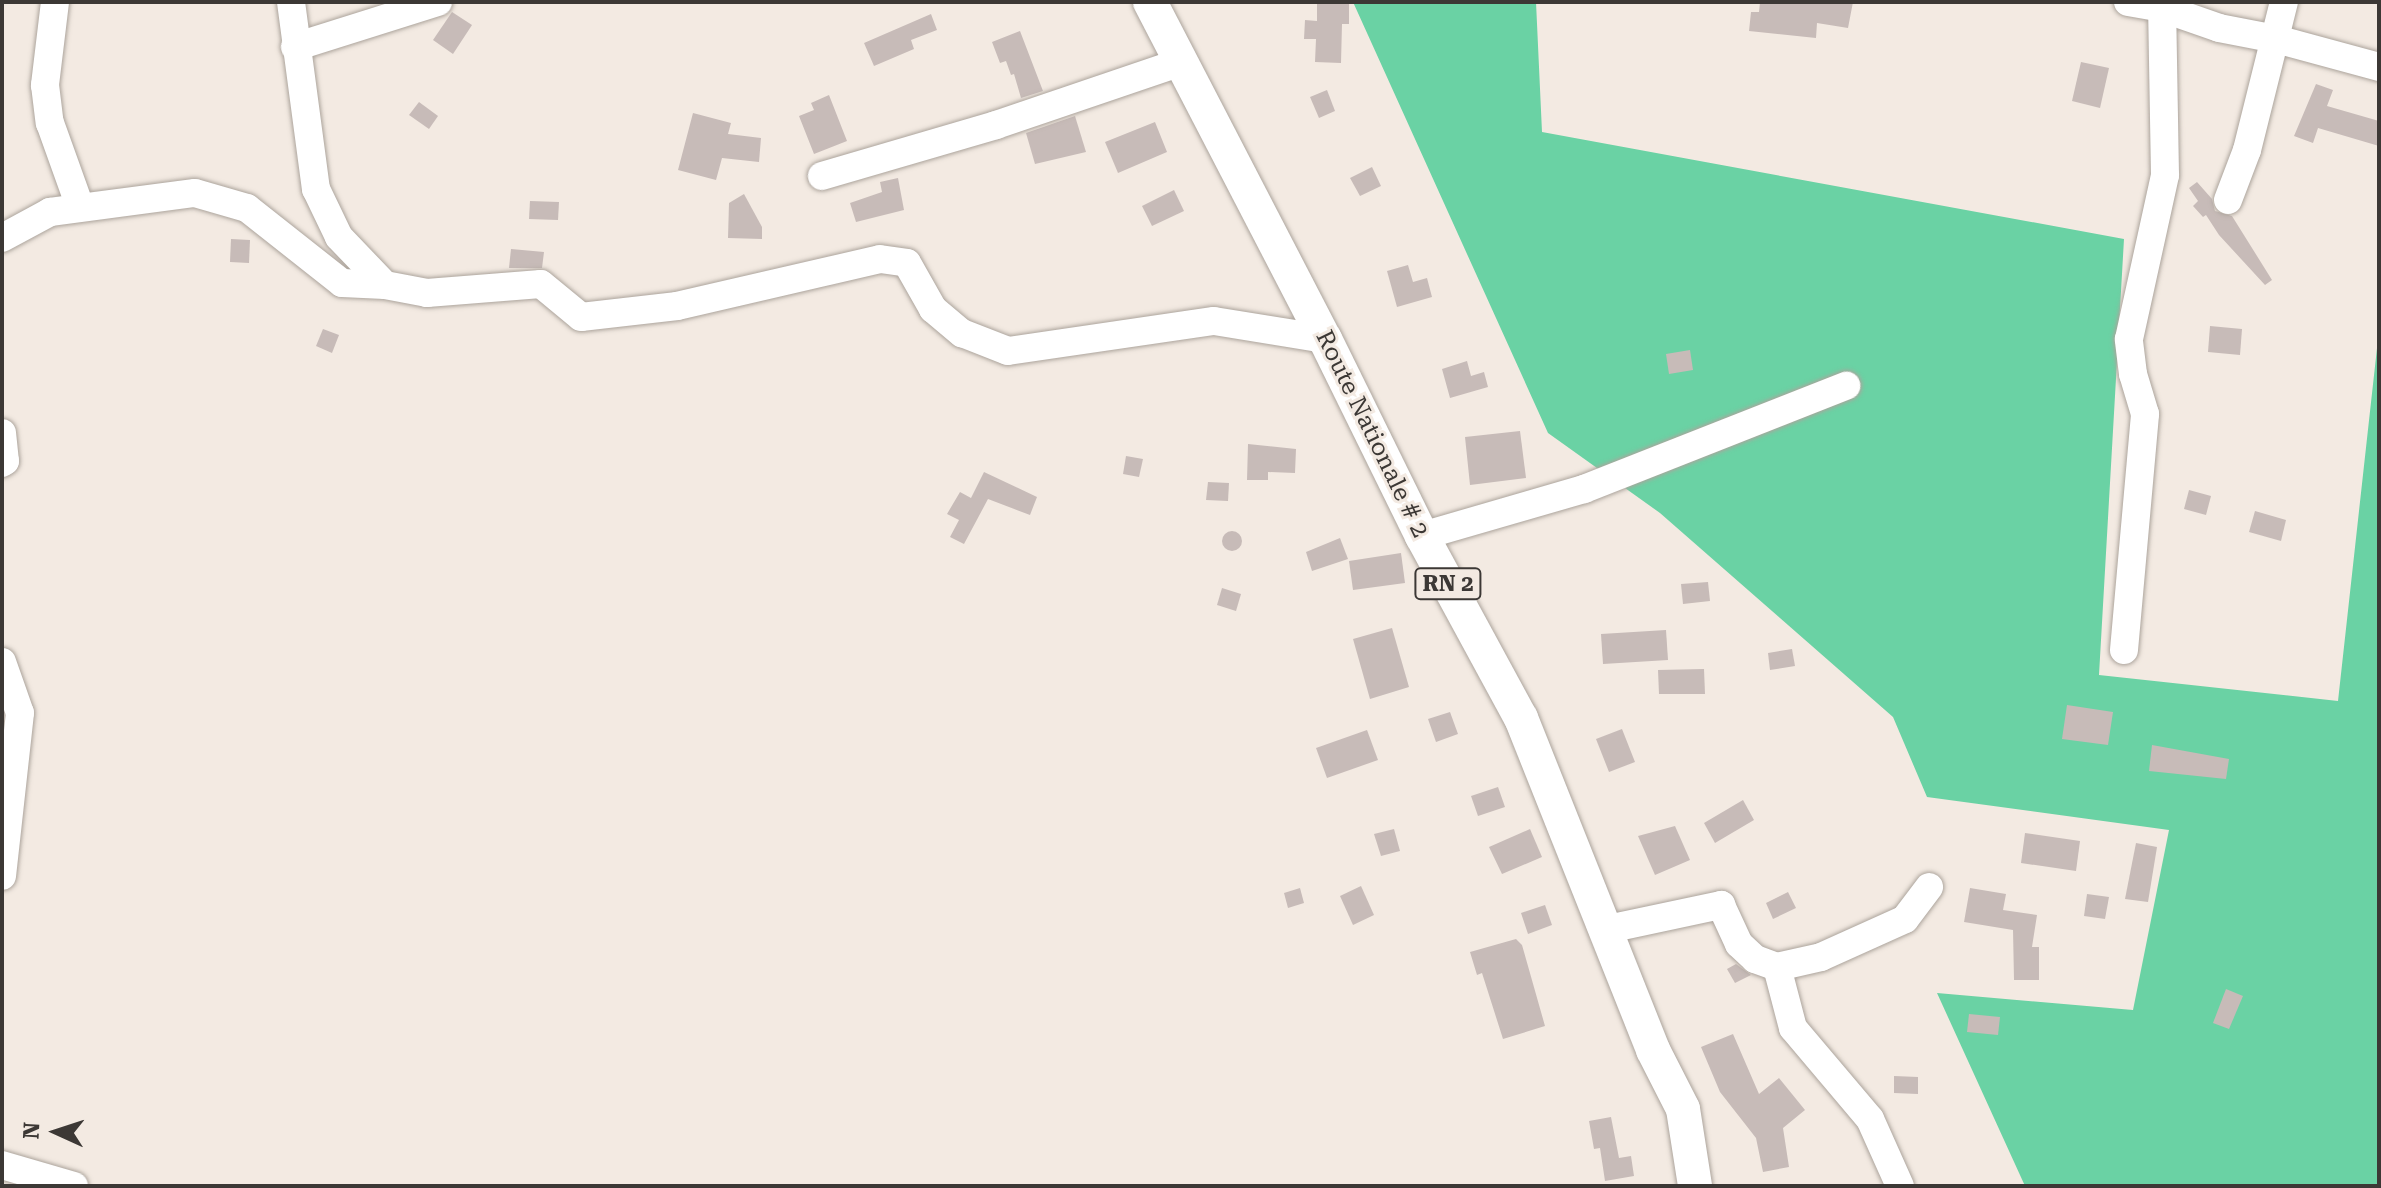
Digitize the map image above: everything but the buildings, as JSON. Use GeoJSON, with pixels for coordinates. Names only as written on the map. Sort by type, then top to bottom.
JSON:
{"type":"FeatureCollection","features":[{"type":"Feature","properties":{"kind":"main road","name":"Route Nationale # 2"},"geometry":{"type":"LineString","coordinates":[[1150,2],[1325,339],[1422,536],[1521,718],[1608,929],[1653,1050],[1683,1109],[1695,1186]]}},
{"type":"Feature","properties":{"kind":"street"},"geometry":{"type":"LineString","coordinates":[[55,2],[45,85],[50,123],[80,207]]}},
{"type":"Feature","properties":{"kind":"street"},"geometry":{"type":"LineString","coordinates":[[291,2],[316,189],[339,237],[385,285]]}},
{"type":"Feature","properties":{"kind":"street"},"geometry":{"type":"LineString","coordinates":[[295,47],[438,2]]}},
{"type":"Feature","properties":{"kind":"street"},"geometry":{"type":"LineString","coordinates":[[2128,2],[2162,8],[2219,28],[2276,39],[2379,67]]}},
{"type":"Feature","properties":{"kind":"street"},"geometry":{"type":"LineString","coordinates":[[2228,200],[2247,150],[2284,2]]}},
{"type":"Feature","properties":{"kind":"street"},"geometry":{"type":"LineString","coordinates":[[2124,650],[2145,414],[2133,374],[2129,339],[2165,175],[2162,8]]}},
{"type":"Feature","properties":{"kind":"street"},"geometry":{"type":"LineString","coordinates":[[822,176],[1023,117],[1181,62]]}},
{"type":"Feature","properties":{"kind":"street"},"geometry":{"type":"LineString","coordinates":[[2,238],[50,212],[195,193],[247,208],[342,283],[385,285],[427,293],[541,284],[581,317],[677,306],[880,259],[907,263],[933,309],[962,333],[1008,351],[1214,321],[1325,339]]}},
{"type":"Feature","properties":{"kind":"street"},"geometry":{"type":"LineString","coordinates":[[1422,536],[1584,489],[1846,386]]}},
{"type":"Feature","properties":{"kind":"street"},"geometry":{"type":"LineString","coordinates":[[2,433],[5,461],[2,463]]}},
{"type":"Feature","properties":{"kind":"street"},"geometry":{"type":"LineString","coordinates":[[2,662],[20,713],[2,876]]}},
{"type":"Feature","properties":{"kind":"street"},"geometry":{"type":"LineString","coordinates":[[1608,929],[1721,905],[1739,944],[1755,959],[1777,967],[1821,957],[1905,919],[1929,887]]}},
{"type":"Feature","properties":{"kind":"street"},"geometry":{"type":"LineString","coordinates":[[1777,967],[1793,1028],[1870,1119],[1900,1186]]}},
{"type":"Feature","properties":{"kind":"street"},"geometry":{"type":"LineString","coordinates":[[2,1165],[74,1186]]}},
{"type":"Feature","properties":{"kind":"green space"},"geometry":{"type":"Polygon","coordinates":[[[1353,2],[1536,2],[1542,132],[2124,239],[2099,675],[2338,701],[2379,330],[2379,1186],[2025,1186],[1937,993],[2133,1010],[2169,830],[1927,797],[1893,717],[1660,513],[1548,433],[1353,2]]]}}]}
